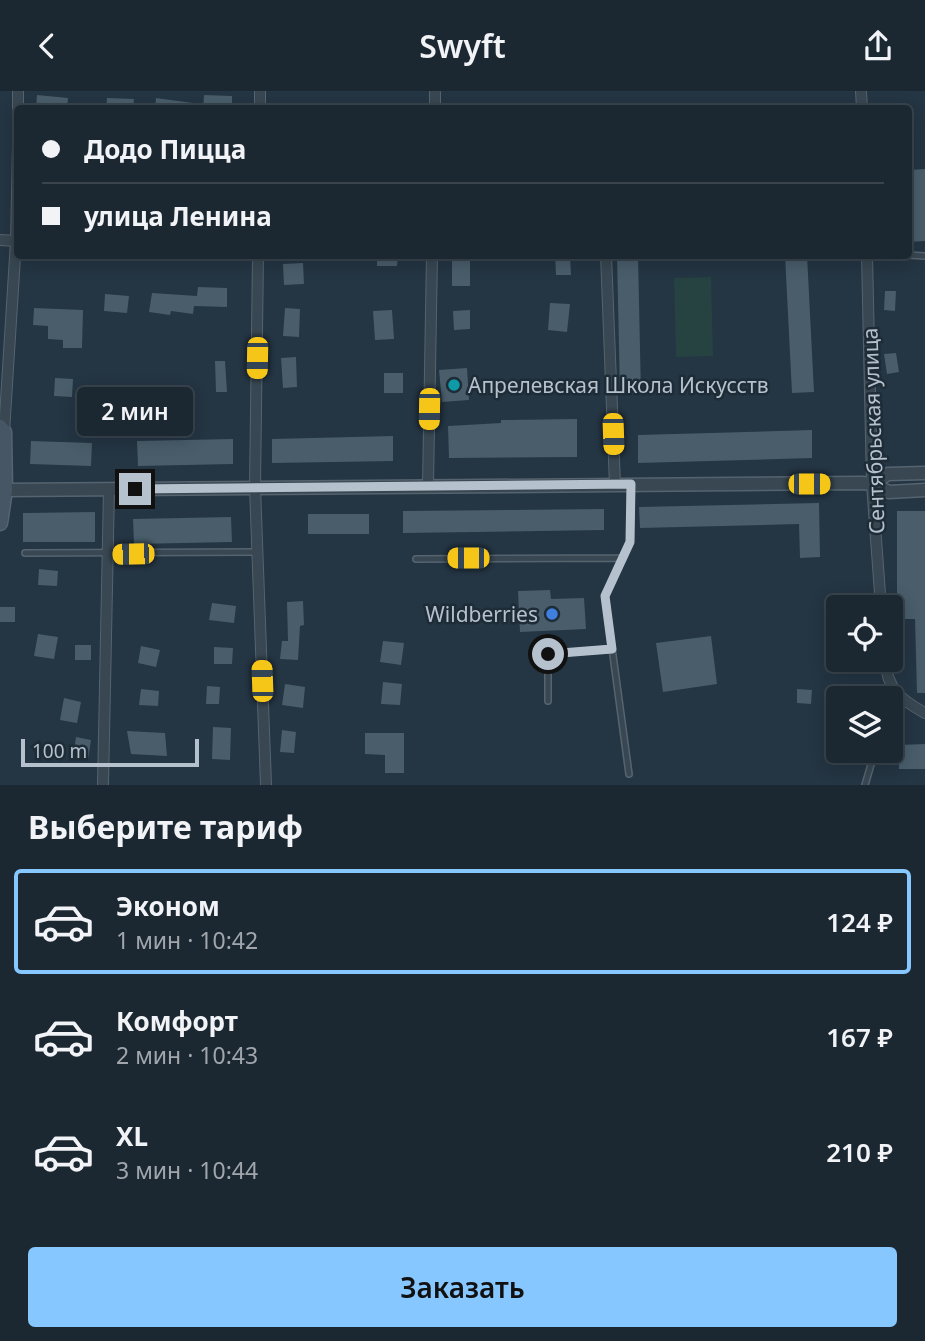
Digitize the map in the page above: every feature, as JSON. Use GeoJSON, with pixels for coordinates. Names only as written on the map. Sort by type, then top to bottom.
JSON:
{"type":"FeatureCollection","features":[{"type":"Feature","properties":{"kind":"main road"},"geometry":{"type":"LineString","coordinates":[[0,523],[5,490],[2,430]]}},
{"type":"Feature","properties":{"kind":"street"},"geometry":{"type":"LineString","coordinates":[[435,93],[435,105]]}},
{"type":"Feature","properties":{"kind":"street"},"geometry":{"type":"LineString","coordinates":[[2,430],[5,350],[14,259]]}},
{"type":"Feature","properties":{"kind":"street"},"geometry":{"type":"LineString","coordinates":[[258,259],[255,487],[266,785]]}},
{"type":"Feature","properties":{"kind":"street"},"geometry":{"type":"LineString","coordinates":[[428,485],[432,259]]}},
{"type":"Feature","properties":{"kind":"street"},"geometry":{"type":"LineString","coordinates":[[606,259],[615,485]]}},
{"type":"Feature","properties":{"kind":"street","name":"Сентябрьская улица"},"geometry":{"type":"LineString","coordinates":[[867,259],[872,484],[880,595]]}},
{"type":"Feature","properties":{"kind":"street"},"geometry":{"type":"LineString","coordinates":[[872,484],[888,474],[925,473]]}},
{"type":"Feature","properties":{"kind":"street"},"geometry":{"type":"LineString","coordinates":[[5,490],[872,484],[889,492],[925,490]]}},
{"type":"Feature","properties":{"kind":"street"},"geometry":{"type":"LineString","coordinates":[[103,785],[109,489]]}},
{"type":"Feature","properties":{"kind":"street"},"geometry":{"type":"LineString","coordinates":[[903,704],[925,713]]}},
{"type":"Feature","properties":{"kind":"lane"},"geometry":{"type":"LineString","coordinates":[[629,773],[605,596],[630,542],[631,484]]}},
{"type":"Feature","properties":{"kind":"lane"},"geometry":{"type":"LineString","coordinates":[[26,553],[257,552]]}},
{"type":"Feature","properties":{"kind":"lane"},"geometry":{"type":"LineString","coordinates":[[416,559],[623,558]]}},
{"type":"Feature","properties":{"kind":"lane"},"geometry":{"type":"LineString","coordinates":[[548,701],[548,654],[612,649]]}},
{"type":"Feature","properties":{"kind":"lane"},"geometry":{"type":"LineString","coordinates":[[865,785],[871,763]]}},
{"type":"Feature","properties":{"kind":"green space"},"geometry":{"type":"Polygon","coordinates":[[[711,277],[713,356],[676,357],[674,278],[711,277]]]}},
{"type":"Feature","properties":{"kind":"building"},"geometry":{"type":"Polygon","coordinates":[[[37,95],[68,98],[67,105],[36,105],[37,95]]]}},
{"type":"Feature","properties":{"kind":"building"},"geometry":{"type":"Polygon","coordinates":[[[204,95],[232,96],[232,105],[203,105],[204,95]]]}},
{"type":"Feature","properties":{"kind":"building"},"geometry":{"type":"Polygon","coordinates":[[[107,98],[134,99],[133,105],[106,105],[107,98]]]}},
{"type":"Feature","properties":{"kind":"building"},"geometry":{"type":"Polygon","coordinates":[[[156,98],[193,103],[193,105],[155,105],[156,98]]]}},
{"type":"Feature","properties":{"kind":"building"},"geometry":{"type":"Polygon","coordinates":[[[925,169],[925,241],[912,242],[912,170],[925,169]]]}},
{"type":"Feature","properties":{"kind":"building"},"geometry":{"type":"Polygon","coordinates":[[[377,259],[398,259],[397,266],[377,266],[377,259]]]}},
{"type":"Feature","properties":{"kind":"building"},"geometry":{"type":"Polygon","coordinates":[[[452,259],[470,259],[470,286],[452,286],[452,259]]]}},
{"type":"Feature","properties":{"kind":"building"},"geometry":{"type":"Polygon","coordinates":[[[555,259],[570,259],[571,275],[556,275],[555,259]]]}},
{"type":"Feature","properties":{"kind":"building"},"geometry":{"type":"Polygon","coordinates":[[[617,259],[638,259],[641,394],[620,394],[617,259]]]}},
{"type":"Feature","properties":{"kind":"building"},"geometry":{"type":"Polygon","coordinates":[[[785,259],[807,259],[814,392],[792,393],[785,259]]]}},
{"type":"Feature","properties":{"kind":"building"},"geometry":{"type":"Polygon","coordinates":[[[303,263],[304,284],[284,285],[283,264],[303,263]]]}},
{"type":"Feature","properties":{"kind":"building"},"geometry":{"type":"Polygon","coordinates":[[[198,287],[227,288],[227,307],[194,306],[193,314],[149,312],[152,293],[197,296],[198,287]]]}},
{"type":"Feature","properties":{"kind":"building"},"geometry":{"type":"Polygon","coordinates":[[[885,291],[896,291],[895,311],[884,310],[885,291]]]}},
{"type":"Feature","properties":{"kind":"building"},"geometry":{"type":"Polygon","coordinates":[[[105,294],[129,296],[127,313],[104,311],[105,294]]]}},
{"type":"Feature","properties":{"kind":"building"},"geometry":{"type":"Polygon","coordinates":[[[550,303],[570,304],[567,332],[548,330],[550,303]]]}},
{"type":"Feature","properties":{"kind":"building"},"geometry":{"type":"Polygon","coordinates":[[[34,308],[83,310],[82,348],[63,348],[63,340],[48,339],[48,326],[33,325],[34,308]]]}},
{"type":"Feature","properties":{"kind":"building"},"geometry":{"type":"Polygon","coordinates":[[[285,308],[300,309],[299,337],[283,336],[285,308]]]}},
{"type":"Feature","properties":{"kind":"building"},"geometry":{"type":"Polygon","coordinates":[[[392,310],[394,339],[375,340],[373,311],[392,310]]]}},
{"type":"Feature","properties":{"kind":"building"},"geometry":{"type":"Polygon","coordinates":[[[470,310],[470,329],[454,330],[453,311],[470,310]]]}},
{"type":"Feature","properties":{"kind":"building"},"geometry":{"type":"Polygon","coordinates":[[[896,353],[899,372],[887,374],[884,354],[896,353]]]}},
{"type":"Feature","properties":{"kind":"building"},"geometry":{"type":"Polygon","coordinates":[[[296,357],[297,387],[283,388],[281,358],[296,357]]]}},
{"type":"Feature","properties":{"kind":"building"},"geometry":{"type":"Polygon","coordinates":[[[215,361],[225,361],[227,392],[216,392],[215,361]]]}},
{"type":"Feature","properties":{"kind":"building","name":"Апрелевская Школа Искусств"},"geometry":{"type":"Polygon","coordinates":[[[467,368],[469,400],[442,402],[439,370],[467,368]]]}},
{"type":"Feature","properties":{"kind":"building"},"geometry":{"type":"Polygon","coordinates":[[[384,373],[403,373],[403,393],[384,393],[384,373]]]}},
{"type":"Feature","properties":{"kind":"building"},"geometry":{"type":"Polygon","coordinates":[[[55,378],[73,379],[72,397],[54,396],[55,378]]]}},
{"type":"Feature","properties":{"kind":"building"},"geometry":{"type":"Polygon","coordinates":[[[577,419],[577,457],[449,458],[448,426],[501,423],[501,420],[577,419]]]}},
{"type":"Feature","properties":{"kind":"building"},"geometry":{"type":"Polygon","coordinates":[[[812,430],[812,458],[638,463],[638,435],[812,430]]]}},
{"type":"Feature","properties":{"kind":"building"},"geometry":{"type":"Polygon","coordinates":[[[393,436],[393,461],[272,463],[272,439],[393,436]]]}},
{"type":"Feature","properties":{"kind":"building"},"geometry":{"type":"Polygon","coordinates":[[[233,439],[233,464],[138,466],[137,441],[233,439]]]}},
{"type":"Feature","properties":{"kind":"building"},"geometry":{"type":"Polygon","coordinates":[[[31,441],[92,443],[91,466],[30,464],[31,441]]]}},
{"type":"Feature","properties":{"kind":"building"},"geometry":{"type":"Polygon","coordinates":[[[819,503],[820,557],[800,558],[799,524],[640,528],[639,507],[819,503]]]}},
{"type":"Feature","properties":{"kind":"building"},"geometry":{"type":"Polygon","coordinates":[[[604,509],[604,530],[403,533],[403,511],[604,509]]]}},
{"type":"Feature","properties":{"kind":"building"},"geometry":{"type":"Polygon","coordinates":[[[897,511],[925,511],[925,693],[917,693],[915,619],[903,619],[903,595],[897,595],[897,511]]]}},
{"type":"Feature","properties":{"kind":"building"},"geometry":{"type":"Polygon","coordinates":[[[95,512],[95,542],[23,542],[23,513],[95,512]]]}},
{"type":"Feature","properties":{"kind":"building"},"geometry":{"type":"Polygon","coordinates":[[[308,514],[369,514],[369,534],[308,534],[308,514]]]}},
{"type":"Feature","properties":{"kind":"building"},"geometry":{"type":"Polygon","coordinates":[[[231,517],[232,542],[134,544],[133,519],[231,517]]]}},
{"type":"Feature","properties":{"kind":"building"},"geometry":{"type":"Polygon","coordinates":[[[39,569],[58,571],[57,586],[38,585],[39,569]]]}},
{"type":"Feature","properties":{"kind":"building","name":"Wildberries"},"geometry":{"type":"Polygon","coordinates":[[[550,590],[551,599],[584,598],[586,629],[520,632],[518,591],[550,590]]]}},
{"type":"Feature","properties":{"kind":"building"},"geometry":{"type":"Polygon","coordinates":[[[303,601],[304,625],[300,626],[298,660],[280,659],[282,641],[288,641],[287,602],[303,601]]]}},
{"type":"Feature","properties":{"kind":"building"},"geometry":{"type":"Polygon","coordinates":[[[212,603],[236,606],[234,623],[209,620],[212,603]]]}},
{"type":"Feature","properties":{"kind":"building"},"geometry":{"type":"Polygon","coordinates":[[[0,607],[15,607],[15,622],[0,622],[0,607]]]}},
{"type":"Feature","properties":{"kind":"building"},"geometry":{"type":"Polygon","coordinates":[[[38,634],[58,637],[54,659],[34,656],[38,634]]]}},
{"type":"Feature","properties":{"kind":"building"},"geometry":{"type":"Polygon","coordinates":[[[711,636],[717,684],[663,692],[656,643],[711,636]]]}},
{"type":"Feature","properties":{"kind":"building"},"geometry":{"type":"Polygon","coordinates":[[[383,641],[404,643],[401,665],[380,662],[383,641]]]}},
{"type":"Feature","properties":{"kind":"building"},"geometry":{"type":"Polygon","coordinates":[[[75,645],[91,645],[91,660],[75,660],[75,645]]]}},
{"type":"Feature","properties":{"kind":"building"},"geometry":{"type":"Polygon","coordinates":[[[141,646],[160,650],[156,667],[138,663],[141,646]]]}},
{"type":"Feature","properties":{"kind":"building"},"geometry":{"type":"Polygon","coordinates":[[[214,647],[233,648],[232,664],[214,664],[214,647]]]}},
{"type":"Feature","properties":{"kind":"building"},"geometry":{"type":"Polygon","coordinates":[[[383,682],[402,684],[400,705],[381,704],[383,682]]]}},
{"type":"Feature","properties":{"kind":"building"},"geometry":{"type":"Polygon","coordinates":[[[285,684],[305,687],[303,708],[282,705],[285,684]]]}},
{"type":"Feature","properties":{"kind":"building"},"geometry":{"type":"Polygon","coordinates":[[[207,686],[220,687],[219,704],[206,704],[207,686]]]}},
{"type":"Feature","properties":{"kind":"building"},"geometry":{"type":"Polygon","coordinates":[[[141,689],[159,691],[158,706],[139,705],[141,689]]]}},
{"type":"Feature","properties":{"kind":"building"},"geometry":{"type":"Polygon","coordinates":[[[797,689],[812,690],[811,704],[797,703],[797,689]]]}},
{"type":"Feature","properties":{"kind":"building"},"geometry":{"type":"Polygon","coordinates":[[[64,698],[81,702],[77,723],[60,720],[64,698]]]}},
{"type":"Feature","properties":{"kind":"building"},"geometry":{"type":"Polygon","coordinates":[[[213,727],[231,728],[230,760],[212,759],[213,727]]]}},
{"type":"Feature","properties":{"kind":"building"},"geometry":{"type":"Polygon","coordinates":[[[282,730],[296,732],[294,753],[280,752],[282,730]]]}},
{"type":"Feature","properties":{"kind":"building"},"geometry":{"type":"Polygon","coordinates":[[[127,731],[165,733],[167,756],[131,754],[127,731]]]}},
{"type":"Feature","properties":{"kind":"building"},"geometry":{"type":"Polygon","coordinates":[[[365,733],[404,733],[404,773],[385,773],[385,755],[365,754],[365,733]]]}},
{"type":"Feature","properties":{"kind":"building"},"geometry":{"type":"Polygon","coordinates":[[[76,737],[91,740],[88,760],[73,758],[76,737]]]}},
{"type":"Feature","properties":{"kind":"building"},"geometry":{"type":"Polygon","coordinates":[[[925,744],[925,769],[899,769],[899,763],[903,763],[903,745],[925,744]]]}},
{"type":"Feature","properties":{"kind":"place","name":"Апрелевская Школа Искусств"},"geometry":{"type":"Point","coordinates":[454,385]}},
{"type":"Feature","properties":{"kind":"place","name":"Wildberries"},"geometry":{"type":"Point","coordinates":[552,614]}},
{"type":"Feature","properties":{"kind":"route"},"geometry":{"type":"LineString","coordinates":[[135,489],[631,484],[630,542],[605,596],[612,649],[548,654]]}}]}
